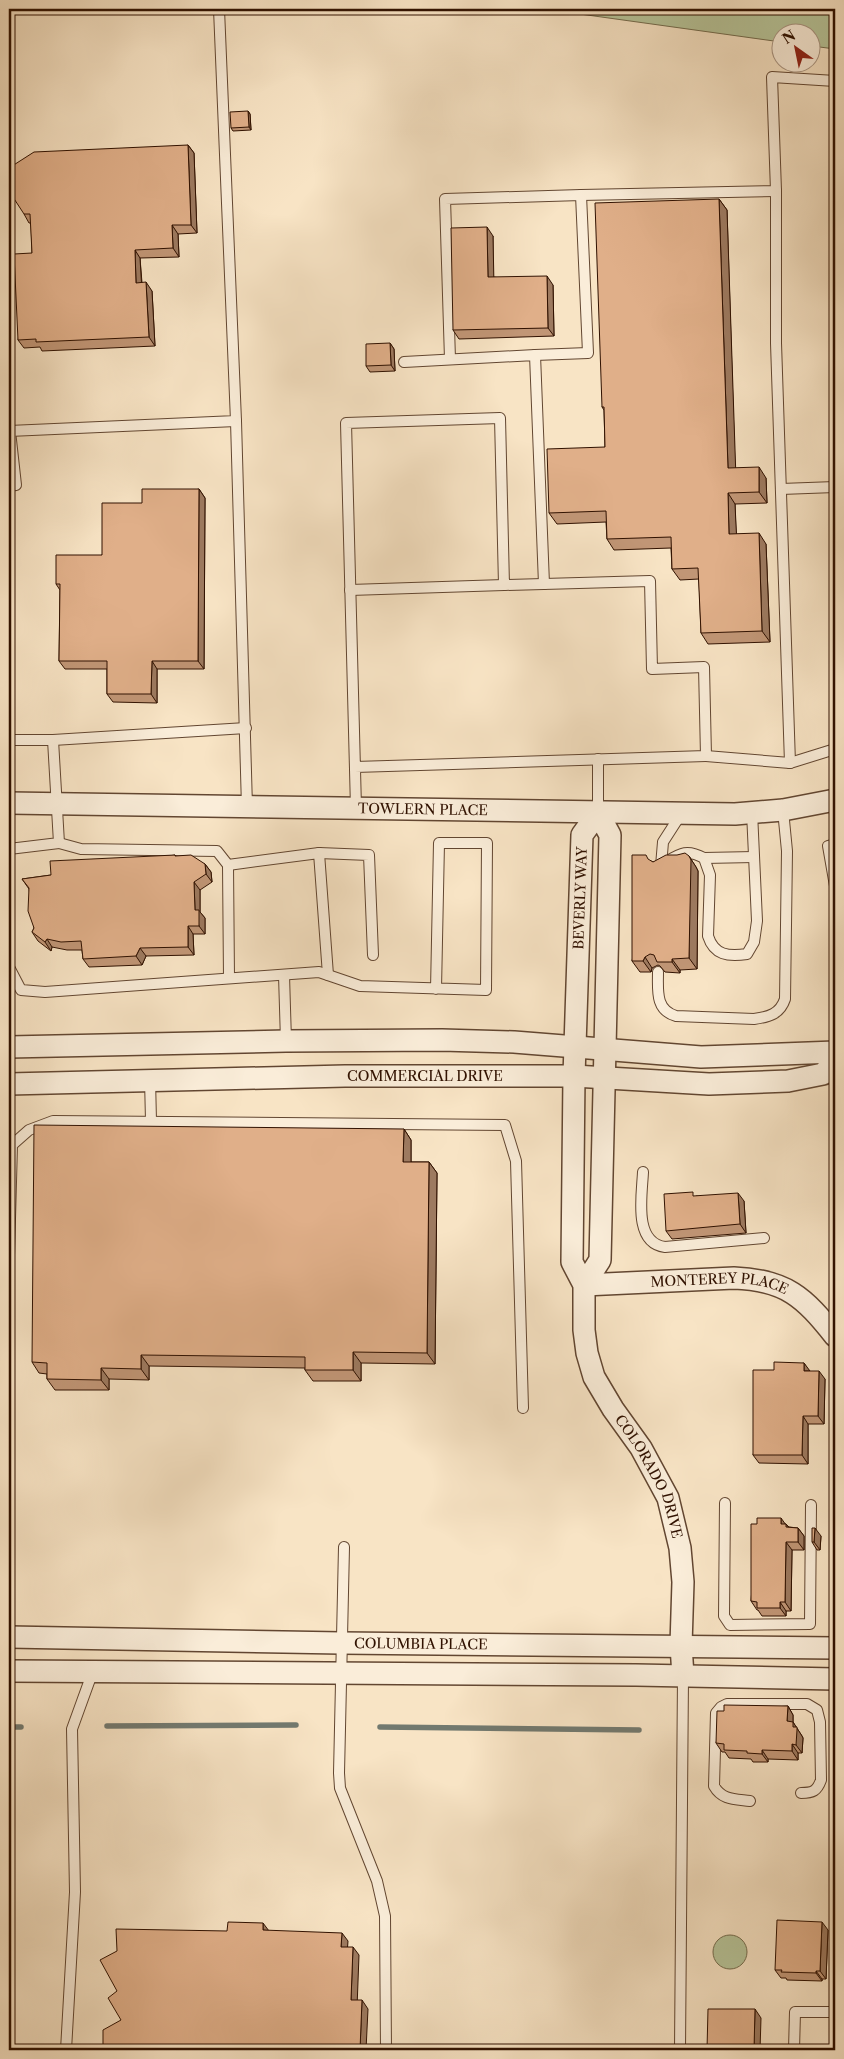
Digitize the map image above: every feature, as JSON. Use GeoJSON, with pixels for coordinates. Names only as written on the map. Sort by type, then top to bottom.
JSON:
{"type":"FeatureCollection","features":[{"type":"Feature","properties":{"kind":"street","name":"TOWLERN PLACE"},"geometry":{"type":"LineString","coordinates":[[9,803],[681,814],[783,810],[835,800]]}},
{"type":"Feature","properties":{"kind":"street","name":"BEVERLY WAY"},"geometry":{"type":"LineString","coordinates":[[574,1076],[582,835],[598,813],[610,835],[605,1078]]}},
{"type":"Feature","properties":{"kind":"street"},"geometry":{"type":"LineString","coordinates":[[9,1047],[286,1041],[442,1040],[575,1046],[701,1057],[835,1052]]}},
{"type":"Feature","properties":{"kind":"street","name":"COMMERCIAL DRIVE"},"geometry":{"type":"LineString","coordinates":[[9,1084],[150,1079],[345,1076],[574,1076],[709,1084],[788,1081],[823,1074],[835,1061]]}},
{"type":"Feature","properties":{"kind":"street","name":"COLORADO DRIVE"},"geometry":{"type":"LineString","coordinates":[[574,1076],[572,1262],[584,1285],[584,1330],[587,1353],[594,1377],[613,1409],[641,1448],[668,1498],[680,1548],[684,1582],[681,1645],[683,1676]]}},
{"type":"Feature","properties":{"kind":"street"},"geometry":{"type":"LineString","coordinates":[[584,1285],[600,1260],[605,1078]]}},
{"type":"Feature","properties":{"kind":"street","name":"MONTEREY PLACE"},"geometry":{"type":"LineString","coordinates":[[584,1285],[734,1278],[758,1279],[783,1288],[797,1296],[835,1336]]}},
{"type":"Feature","properties":{"kind":"street","name":"COLUMBIA PLACE"},"geometry":{"type":"LineString","coordinates":[[9,1636],[341,1643],[835,1648]]}},
{"type":"Feature","properties":{"kind":"street"},"geometry":{"type":"LineString","coordinates":[[9,1671],[683,1676],[835,1680]]}},
{"type":"Feature","properties":{"kind":"lane"},"geometry":{"type":"LineString","coordinates":[[219,9],[236,421],[247,807]]}},
{"type":"Feature","properties":{"kind":"lane"},"geometry":{"type":"LineString","coordinates":[[790,763],[776,343],[776,191],[772,77],[835,81]]}},
{"type":"Feature","properties":{"kind":"lane"},"geometry":{"type":"LineString","coordinates":[[450,359],[444,199],[776,191]]}},
{"type":"Feature","properties":{"kind":"lane"},"geometry":{"type":"LineString","coordinates":[[404,362],[588,354],[581,195]]}},
{"type":"Feature","properties":{"kind":"lane"},"geometry":{"type":"LineString","coordinates":[[534,355],[544,584]]}},
{"type":"Feature","properties":{"kind":"lane"},"geometry":{"type":"LineString","coordinates":[[356,808],[346,423],[500,418],[504,585]]}},
{"type":"Feature","properties":{"kind":"lane"},"geometry":{"type":"LineString","coordinates":[[9,486],[16,485],[9,431],[236,421]]}},
{"type":"Feature","properties":{"kind":"lane"},"geometry":{"type":"LineString","coordinates":[[781,489],[835,487]]}},
{"type":"Feature","properties":{"kind":"lane"},"geometry":{"type":"LineString","coordinates":[[350,590],[650,581],[652,669],[704,667],[706,756]]}},
{"type":"Feature","properties":{"kind":"lane"},"geometry":{"type":"LineString","coordinates":[[9,740],[53,740],[246,728]]}},
{"type":"Feature","properties":{"kind":"lane"},"geometry":{"type":"LineString","coordinates":[[53,740],[59,843]]}},
{"type":"Feature","properties":{"kind":"lane"},"geometry":{"type":"LineString","coordinates":[[354,766],[706,756],[790,763],[835,749]]}},
{"type":"Feature","properties":{"kind":"lane"},"geometry":{"type":"LineString","coordinates":[[598,760],[598,813]]}},
{"type":"Feature","properties":{"kind":"lane"},"geometry":{"type":"LineString","coordinates":[[658,972],[660,1003],[667,1013],[676,1016],[766,1018],[776,1013],[782,1007],[785,999],[787,851],[783,810]]}},
{"type":"Feature","properties":{"kind":"lane"},"geometry":{"type":"LineString","coordinates":[[704,858],[710,874],[708,936],[711,946],[720,953],[734,956],[746,954],[754,942],[757,921],[752,812]]}},
{"type":"Feature","properties":{"kind":"lane"},"geometry":{"type":"LineString","coordinates":[[681,814],[663,842],[661,866],[679,854],[692,852],[704,858],[754,857]]}},
{"type":"Feature","properties":{"kind":"lane"},"geometry":{"type":"LineString","coordinates":[[9,962],[9,967],[21,990],[45,992],[319,972],[360,986],[436,989],[486,990],[487,843],[439,842],[436,989]]}},
{"type":"Feature","properties":{"kind":"lane"},"geometry":{"type":"LineString","coordinates":[[9,849],[59,843],[81,850],[217,851],[228,865],[229,978]]}},
{"type":"Feature","properties":{"kind":"lane"},"geometry":{"type":"LineString","coordinates":[[835,844],[828,846],[835,886]]}},
{"type":"Feature","properties":{"kind":"lane"},"geometry":{"type":"LineString","coordinates":[[228,865],[319,853],[369,855],[373,955]]}},
{"type":"Feature","properties":{"kind":"lane"},"geometry":{"type":"LineString","coordinates":[[319,853],[328,975]]}},
{"type":"Feature","properties":{"kind":"lane"},"geometry":{"type":"LineString","coordinates":[[284,975],[286,1041]]}},
{"type":"Feature","properties":{"kind":"lane"},"geometry":{"type":"LineString","coordinates":[[150,1079],[151,1122]]}},
{"type":"Feature","properties":{"kind":"lane"},"geometry":{"type":"LineString","coordinates":[[9,1255],[12,1145],[29,1130],[53,1121],[505,1125],[516,1160],[523,1408]]}},
{"type":"Feature","properties":{"kind":"lane"},"geometry":{"type":"LineString","coordinates":[[643,1172],[642,1210],[644,1229],[651,1242],[657,1246],[764,1238]]}},
{"type":"Feature","properties":{"kind":"lane"},"geometry":{"type":"LineString","coordinates":[[725,1503],[724,1616],[730,1626],[810,1624],[811,1504]]}},
{"type":"Feature","properties":{"kind":"lane"},"geometry":{"type":"LineString","coordinates":[[344,1547],[340,1673],[340,1788],[377,1881],[385,1916],[386,2050]]}},
{"type":"Feature","properties":{"kind":"lane"},"geometry":{"type":"LineString","coordinates":[[66,2050],[75,1892],[72,1729],[93,1671]]}},
{"type":"Feature","properties":{"kind":"lane"},"geometry":{"type":"LineString","coordinates":[[680,2050],[683,1676]]}},
{"type":"Feature","properties":{"kind":"lane"},"geometry":{"type":"LineString","coordinates":[[750,1800],[726,1798],[718,1794],[714,1786],[716,1713],[727,1704],[807,1704],[816,1710],[820,1722],[821,1780],[818,1789],[811,1793],[801,1793]]}},
{"type":"Feature","properties":{"kind":"lane"},"geometry":{"type":"LineString","coordinates":[[794,2050],[796,2012],[835,2012]]}},
{"type":"Feature","properties":{"kind":"green space"},"geometry":{"type":"Polygon","coordinates":[[[544,9],[835,9],[835,49],[822,47],[822,22],[772,22],[772,41],[544,9]]]}},
{"type":"Feature","properties":{"kind":"green space"},"geometry":{"type":"Polygon","coordinates":[[[730,1935],[737,1936],[742,1940],[746,1945],[746,1959],[742,1964],[737,1968],[730,1969],[723,1968],[718,1964],[714,1959],[713,1952],[714,1945],[718,1940],[723,1936],[730,1935]]]}},
{"type":"Feature","properties":{"kind":"building"},"geometry":{"type":"Polygon","coordinates":[[[248,111],[249,127],[231,128],[230,112],[248,111]]]}},
{"type":"Feature","properties":{"kind":"building"},"geometry":{"type":"Polygon","coordinates":[[[188,145],[191,225],[172,225],[173,248],[135,250],[136,283],[146,282],[149,337],[36,342],[36,339],[18,340],[14,254],[32,253],[30,214],[24,214],[9,191],[9,168],[34,152],[188,145]]]}},
{"type":"Feature","properties":{"kind":"building"},"geometry":{"type":"Polygon","coordinates":[[[719,199],[728,468],[759,467],[759,492],[728,493],[729,534],[759,533],[762,631],[701,633],[698,568],[672,569],[671,537],[607,539],[606,511],[549,513],[547,449],[605,447],[595,203],[719,199]]]}},
{"type":"Feature","properties":{"kind":"building"},"geometry":{"type":"Polygon","coordinates":[[[487,227],[488,277],[547,276],[548,328],[453,330],[451,228],[487,227]]]}},
{"type":"Feature","properties":{"kind":"building"},"geometry":{"type":"Polygon","coordinates":[[[390,343],[391,365],[366,366],[366,344],[390,343]]]}},
{"type":"Feature","properties":{"kind":"building"},"geometry":{"type":"Polygon","coordinates":[[[142,489],[199,489],[198,661],[152,661],[151,694],[107,694],[107,661],[59,661],[60,584],[56,584],[56,555],[102,555],[102,503],[142,503],[142,489]]]}},
{"type":"Feature","properties":{"kind":"building"},"geometry":{"type":"Polygon","coordinates":[[[685,853],[691,860],[689,958],[672,959],[672,962],[657,962],[654,955],[650,954],[643,961],[632,961],[632,855],[646,855],[653,862],[666,855],[685,853]]]}},
{"type":"Feature","properties":{"kind":"building"},"geometry":{"type":"Polygon","coordinates":[[[191,855],[205,864],[206,874],[194,882],[195,910],[199,910],[199,926],[188,926],[188,947],[140,948],[136,956],[83,959],[81,941],[61,942],[47,939],[45,942],[32,932],[34,928],[28,911],[29,888],[22,879],[51,875],[50,861],[191,855]]]}},
{"type":"Feature","properties":{"kind":"building"},"geometry":{"type":"Polygon","coordinates":[[[34,1125],[404,1129],[403,1162],[429,1162],[427,1353],[353,1352],[353,1370],[305,1370],[305,1357],[141,1355],[141,1369],[101,1368],[101,1380],[47,1379],[47,1363],[32,1362],[34,1125]]]}},
{"type":"Feature","properties":{"kind":"building"},"geometry":{"type":"Polygon","coordinates":[[[693,1192],[693,1196],[738,1193],[740,1224],[666,1231],[664,1194],[693,1192]]]}},
{"type":"Feature","properties":{"kind":"building"},"geometry":{"type":"Polygon","coordinates":[[[774,1362],[804,1363],[804,1371],[819,1371],[818,1416],[803,1416],[802,1455],[753,1455],[753,1370],[774,1370],[774,1362]]]}},
{"type":"Feature","properties":{"kind":"building"},"geometry":{"type":"Polygon","coordinates":[[[757,1518],[781,1518],[781,1524],[786,1524],[786,1527],[798,1528],[798,1542],[786,1542],[785,1602],[780,1602],[780,1608],[757,1608],[757,1602],[751,1601],[751,1524],[757,1524],[757,1518]]]}},
{"type":"Feature","properties":{"kind":"building"},"geometry":{"type":"Polygon","coordinates":[[[812,1528],[815,1528],[814,1542],[812,1542],[812,1528]]]}},
{"type":"Feature","properties":{"kind":"building"},"geometry":{"type":"Polygon","coordinates":[[[724,1705],[788,1706],[787,1721],[793,1722],[793,1727],[797,1727],[796,1745],[792,1744],[792,1751],[762,1750],[762,1754],[724,1750],[724,1744],[716,1743],[717,1711],[724,1711],[724,1705]]]}},
{"type":"Feature","properties":{"kind":"building"},"geometry":{"type":"Polygon","coordinates":[[[777,1920],[822,1922],[820,1971],[816,1971],[816,1973],[781,1972],[782,1970],[775,1970],[777,1920]]]}},
{"type":"Feature","properties":{"kind":"building"},"geometry":{"type":"Polygon","coordinates":[[[228,1922],[263,1923],[263,1930],[342,1933],[341,1947],[353,1947],[351,2000],[362,2000],[360,2050],[103,2050],[103,2030],[121,2020],[108,1998],[117,1991],[100,1960],[117,1951],[116,1929],[227,1931],[228,1922]]]}},
{"type":"Feature","properties":{"kind":"building"},"geometry":{"type":"Polygon","coordinates":[[[708,2009],[755,2009],[754,2050],[707,2050],[708,2009]]]}},
{"type":"Feature","properties":{"kind":"waterway"},"geometry":{"type":"LineString","coordinates":[[107,1726],[296,1725]]}},
{"type":"Feature","properties":{"kind":"waterway"},"geometry":{"type":"LineString","coordinates":[[9,1727],[21,1727]]}},
{"type":"Feature","properties":{"kind":"waterway"},"geometry":{"type":"LineString","coordinates":[[380,1727],[639,1730]]}}]}
